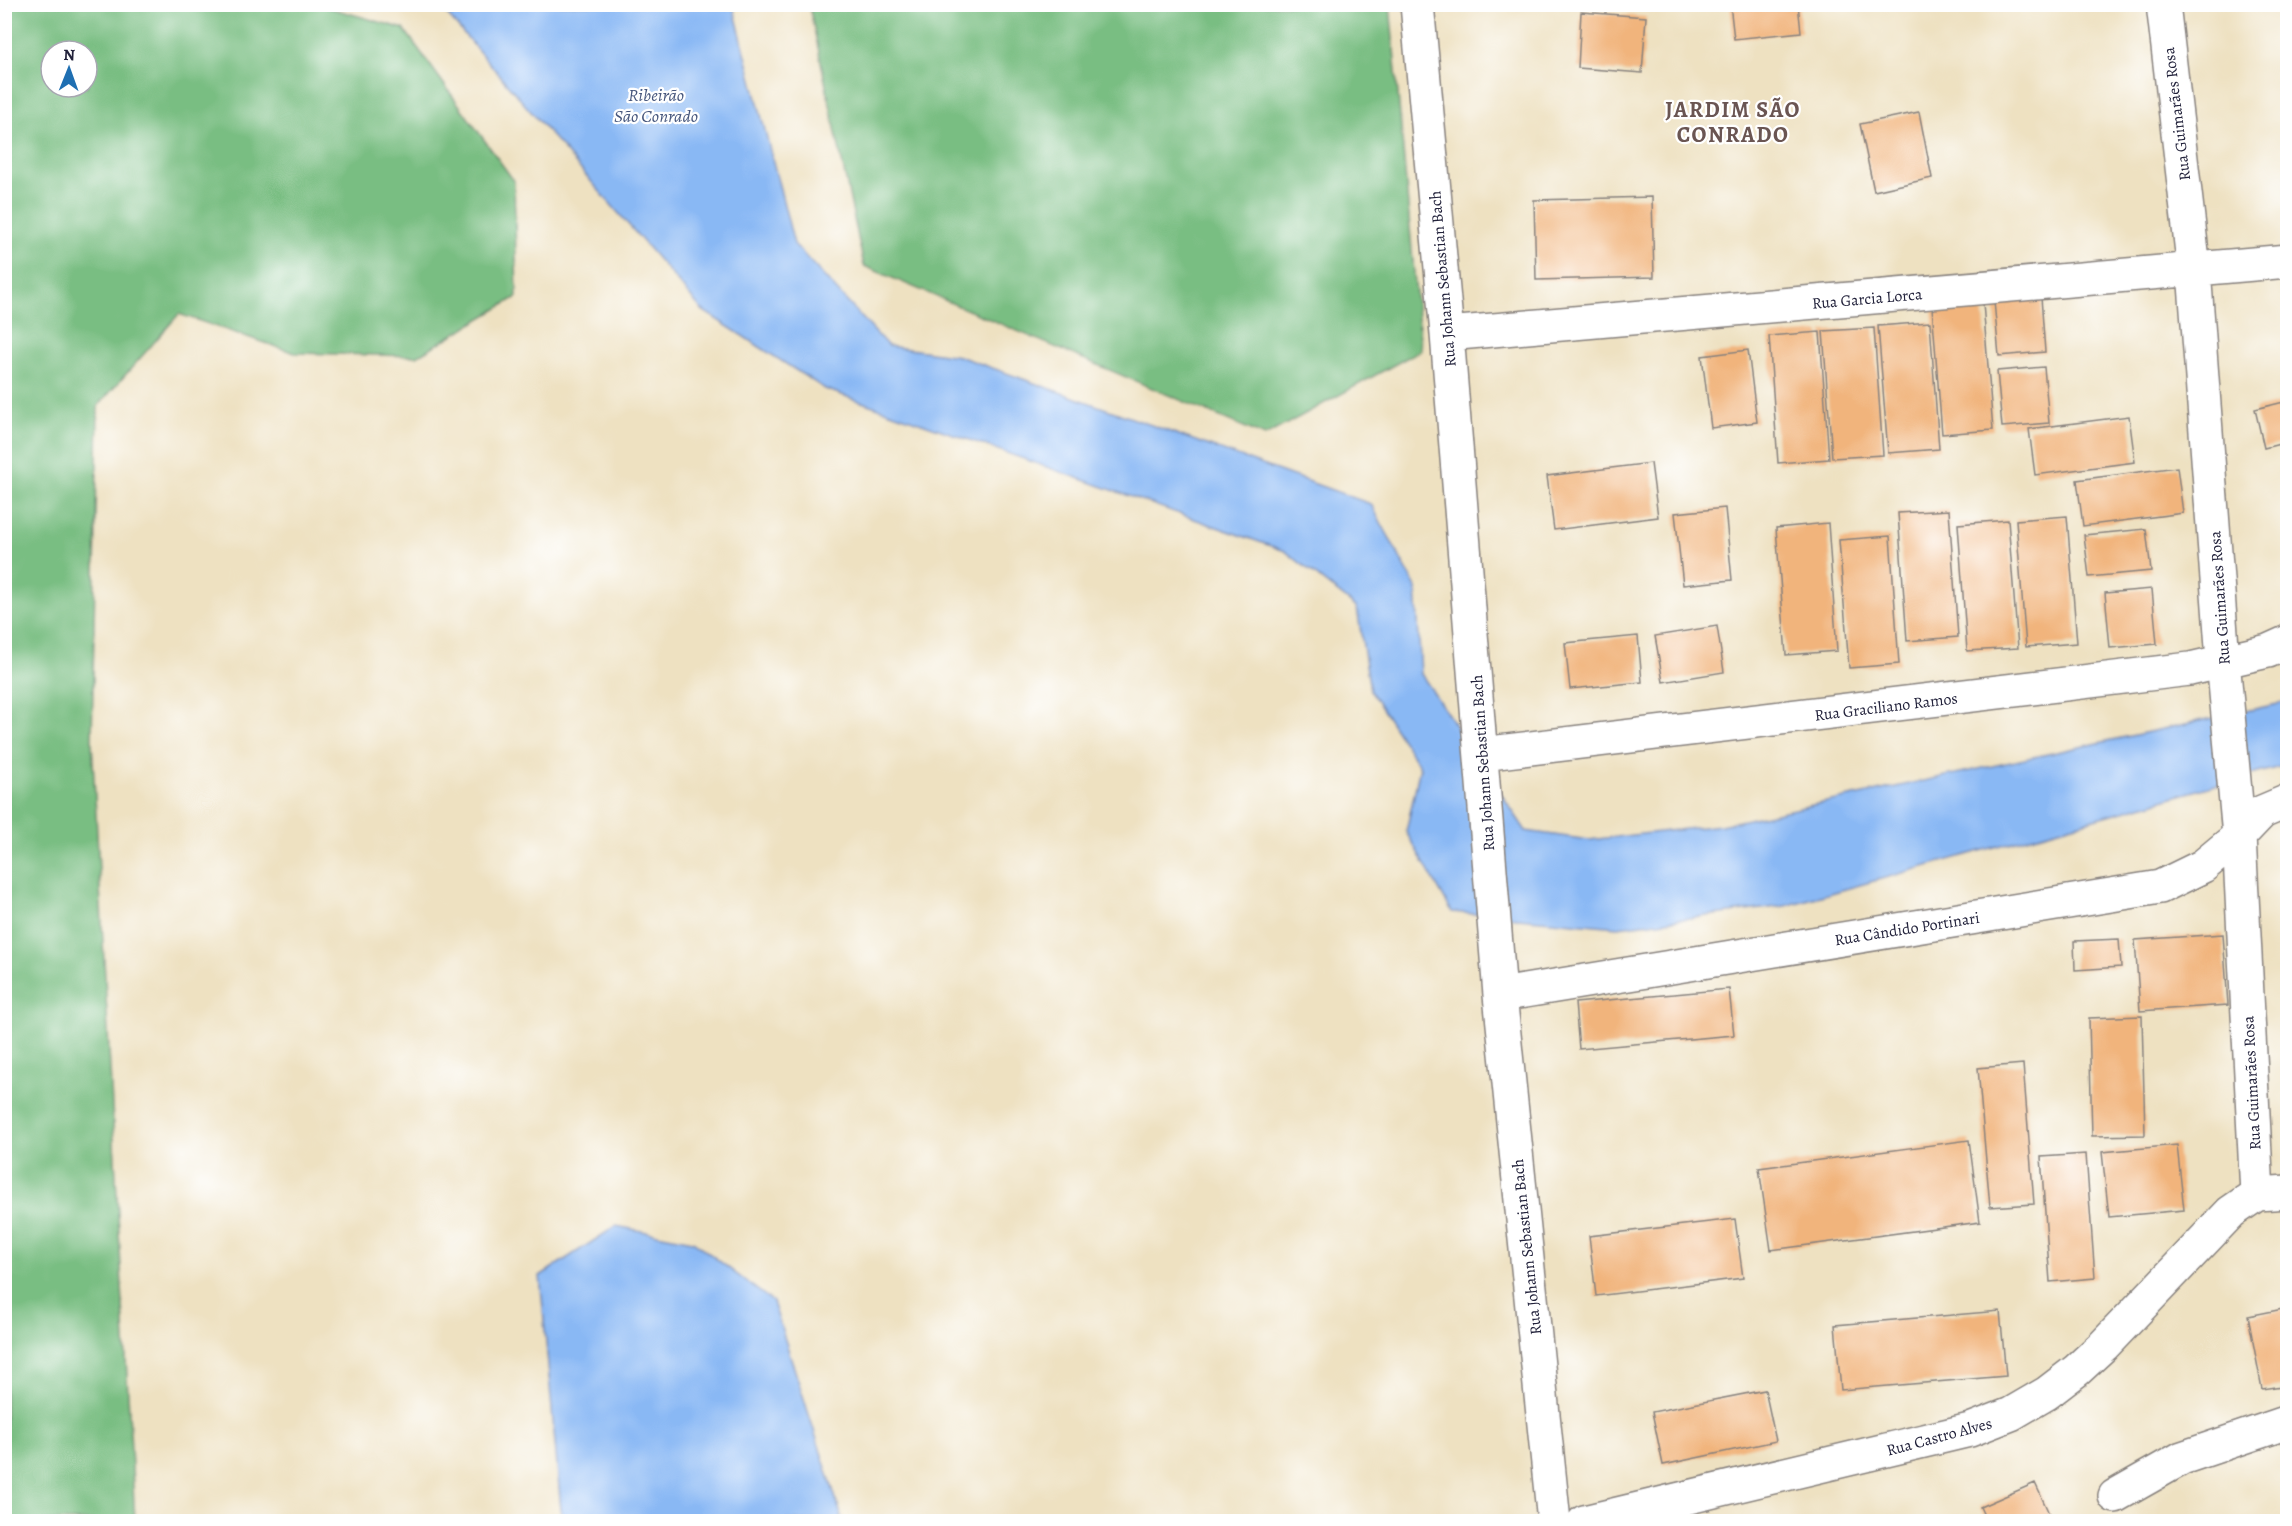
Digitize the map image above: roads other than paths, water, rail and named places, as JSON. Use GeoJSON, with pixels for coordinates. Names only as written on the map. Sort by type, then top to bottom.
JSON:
{"type":"FeatureCollection","features":[{"type":"Feature","properties":{"kind":"street","name":"Rua Johann Sebastian Bach"},"geometry":{"type":"LineString","coordinates":[[1417,4],[1447,334],[1500,994],[1554,1521]]}},
{"type":"Feature","properties":{"kind":"street","name":"Rua Guimarães Rosa"},"geometry":{"type":"LineString","coordinates":[[2163,4],[2194,270],[2223,660],[2272,1193]]}},
{"type":"Feature","properties":{"kind":"street","name":"Rua Garcia Lorca"},"geometry":{"type":"LineString","coordinates":[[1447,334],[2288,261]]}},
{"type":"Feature","properties":{"kind":"street","name":"Rua Graciliano Ramos"},"geometry":{"type":"LineString","coordinates":[[1481,754],[2190,669],[2268,651],[2288,642]]}},
{"type":"Feature","properties":{"kind":"street","name":"Rua Cândido Portinari"},"geometry":{"type":"LineString","coordinates":[[1500,994],[2160,886],[2203,866],[2239,836],[2262,812],[2288,801]]}},
{"type":"Feature","properties":{"kind":"street","name":"Rua Castro Alves"},"geometry":{"type":"LineString","coordinates":[[1584,1521],[1970,1430],[2011,1414],[2047,1393],[2077,1370],[2103,1346],[2231,1212],[2272,1193]]}},
{"type":"Feature","properties":{"kind":"street"},"geometry":{"type":"LineString","coordinates":[[2115,1496],[2182,1458],[2288,1422]]}},
{"type":"Feature","properties":{"kind":"water","name":"Ribeirão São Conrado"},"geometry":{"type":"Polygon","coordinates":[[[439,5],[733,5],[794,244],[888,346],[959,356],[1371,504],[1416,587],[1421,674],[1526,831],[1589,840],[1721,825],[2287,702],[2287,765],[1785,906],[1618,927],[1452,912],[1406,832],[1420,767],[1370,690],[1357,608],[1285,551],[825,389],[702,310],[439,5]]]}},
{"type":"Feature","properties":{"kind":"water"},"geometry":{"type":"Polygon","coordinates":[[[616,1226],[693,1241],[773,1302],[843,1521],[562,1521],[540,1276],[616,1226]]]}},
{"type":"Feature","properties":{"kind":"district","name":"JARDIM SÃO CONRADO"},"geometry":{"type":"Point","coordinates":[1733,122]}}]}
